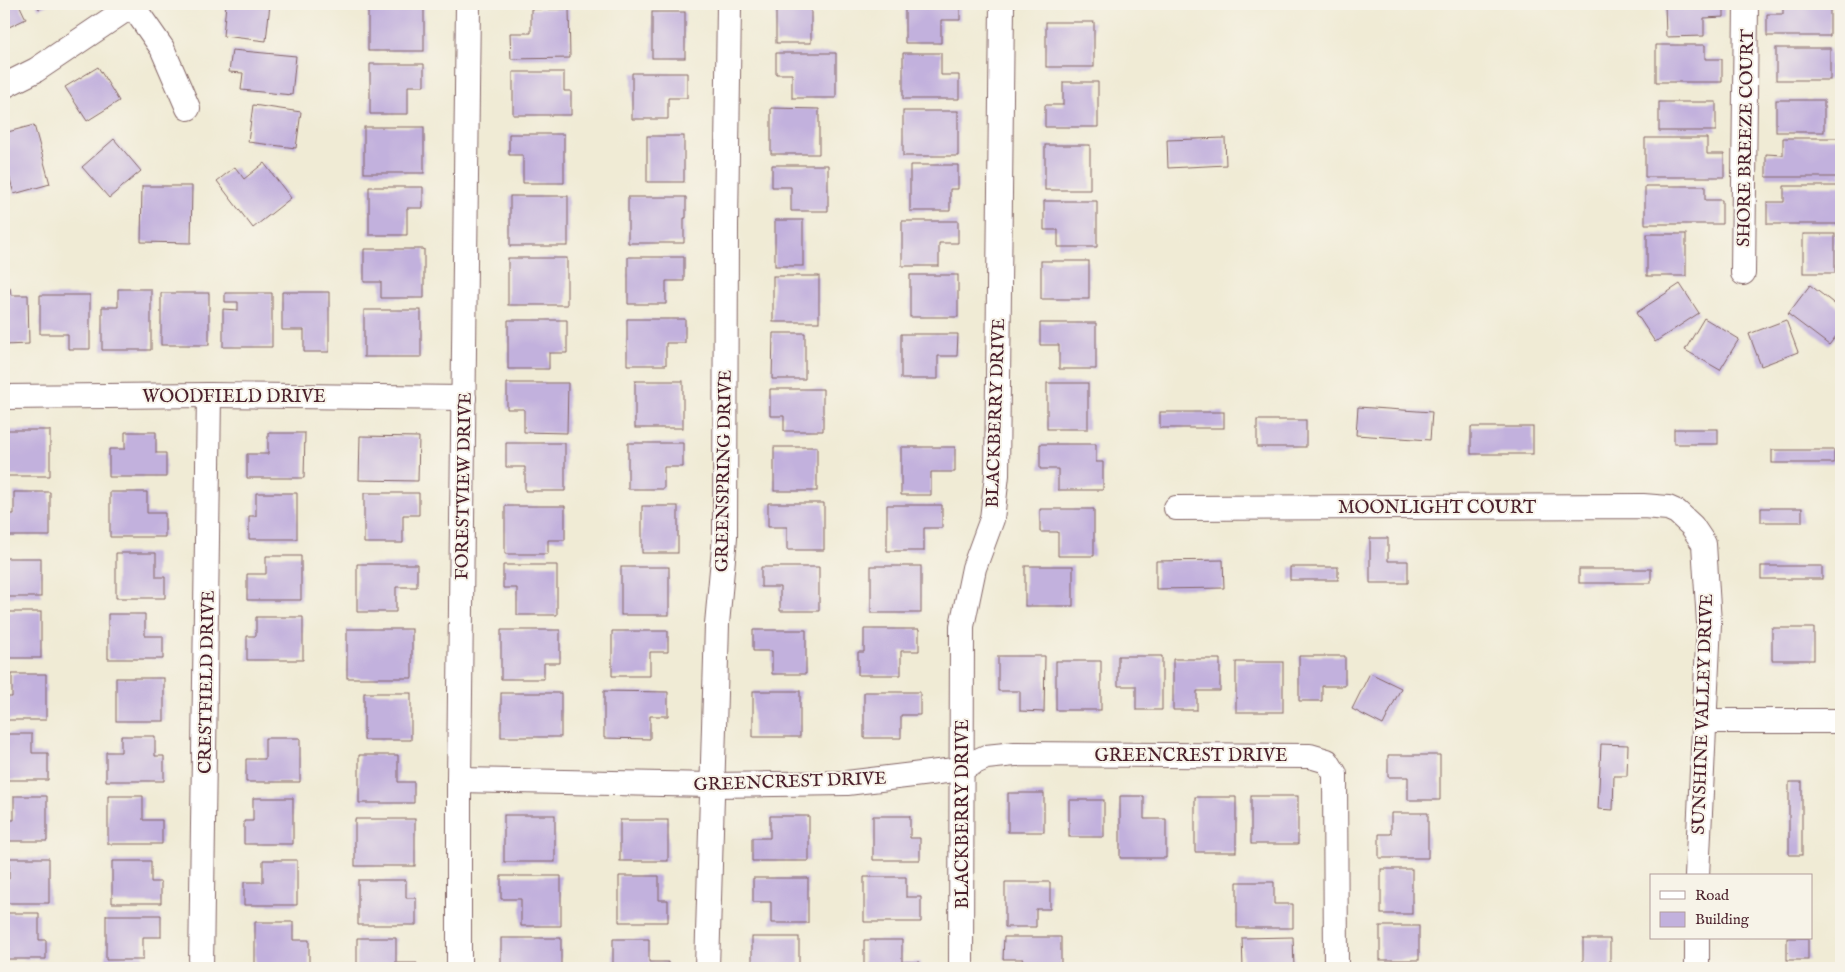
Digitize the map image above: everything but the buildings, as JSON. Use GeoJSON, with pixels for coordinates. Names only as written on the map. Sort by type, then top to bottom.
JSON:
{"type":"FeatureCollection","features":[{"type":"Feature","properties":{"kind":"street"},"geometry":{"type":"LineString","coordinates":[[4,86],[36,70],[133,4],[162,48],[188,108]]}},
{"type":"Feature","properties":{"kind":"street","name":"FORESTVIEW DRIVE"},"geometry":{"type":"LineString","coordinates":[[459,968],[459,780],[468,4]]}},
{"type":"Feature","properties":{"kind":"street","name":"GREENSPRING DRIVE"},"geometry":{"type":"LineString","coordinates":[[707,968],[717,624],[725,537],[726,225],[730,4]]}},
{"type":"Feature","properties":{"kind":"street","name":"BLACKBERRY DRIVE"},"geometry":{"type":"LineString","coordinates":[[961,968],[962,626],[974,568],[992,519],[997,475],[1002,4]]}},
{"type":"Feature","properties":{"kind":"street","name":"SHORE BREEZE COURT"},"geometry":{"type":"LineString","coordinates":[[1743,273],[1746,4]]}},
{"type":"Feature","properties":{"kind":"street","name":"WOODFIELD DRIVE"},"geometry":{"type":"LineString","coordinates":[[4,397],[209,395],[464,398]]}},
{"type":"Feature","properties":{"kind":"street","name":"CRESTFIELD DRIVE"},"geometry":{"type":"LineString","coordinates":[[202,968],[209,395]]}},
{"type":"Feature","properties":{"kind":"street","name":"MOONLIGHT COURT"},"geometry":{"type":"LineString","coordinates":[[1176,508],[1643,506],[1668,508],[1677,512],[1692,526]]}},
{"type":"Feature","properties":{"kind":"street","name":"SUNSHINE VALLEY DRIVE"},"geometry":{"type":"LineString","coordinates":[[1692,526],[1704,544],[1709,623],[1697,874]]}},
{"type":"Feature","properties":{"kind":"street"},"geometry":{"type":"LineString","coordinates":[[1705,721],[1841,721]]}},
{"type":"Feature","properties":{"kind":"street","name":"GREENCREST DRIVE"},"geometry":{"type":"LineString","coordinates":[[459,780],[712,785],[847,782],[962,768],[986,757],[1015,754],[1310,756],[1327,761],[1335,774],[1336,968]]}},
{"type":"Feature","properties":{"kind":"street"},"geometry":{"type":"LineString","coordinates":[[1697,940],[1697,968]]}}]}
